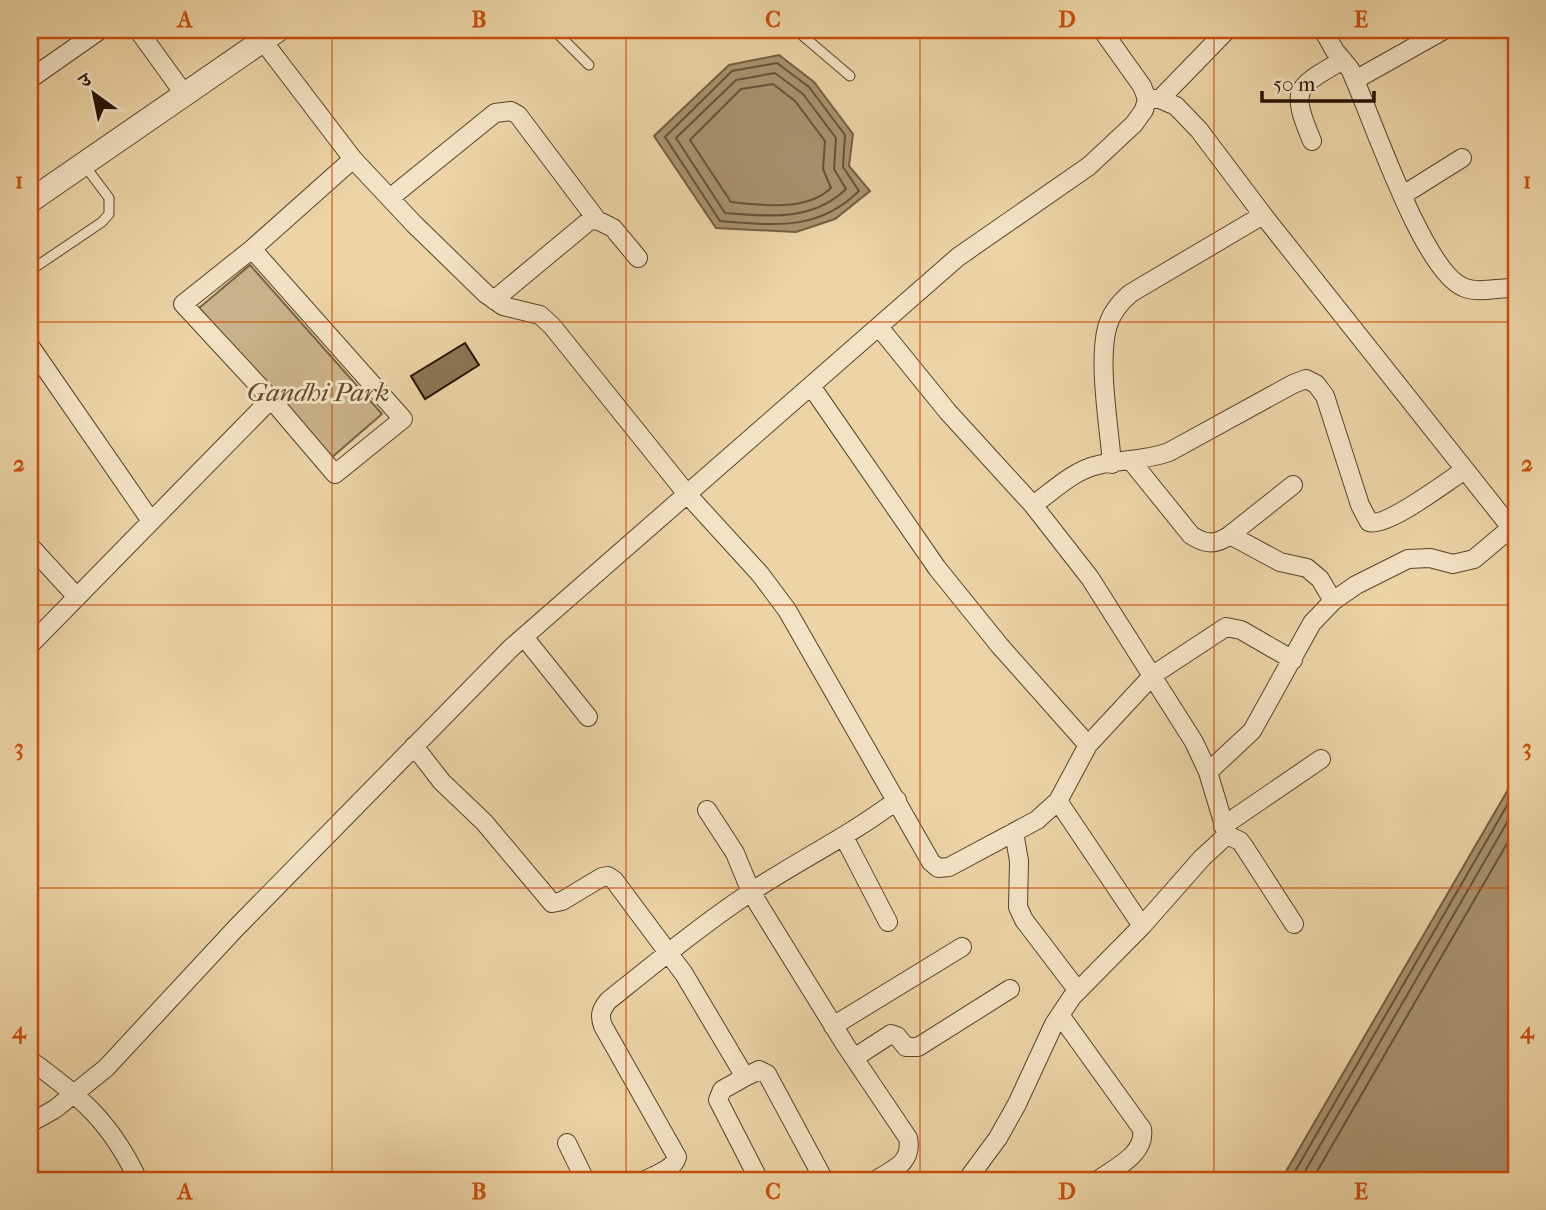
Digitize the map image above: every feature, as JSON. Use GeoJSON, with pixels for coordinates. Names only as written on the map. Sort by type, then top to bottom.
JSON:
{"type":"FeatureCollection","features":[{"type":"Feature","properties":{"kind":"street"},"geometry":{"type":"LineString","coordinates":[[30,79],[100,30]]}},
{"type":"Feature","properties":{"kind":"street"},"geometry":{"type":"LineString","coordinates":[[138,30],[185,95]]}},
{"type":"Feature","properties":{"kind":"street"},"geometry":{"type":"LineString","coordinates":[[1102,30],[1153,99],[1177,106],[1186,115],[1514,531],[1474,559],[1453,564],[1430,558],[1408,559],[1356,585],[1333,601],[1312,623],[1252,731],[1208,772]]}},
{"type":"Feature","properties":{"kind":"street"},"geometry":{"type":"LineString","coordinates":[[30,1123],[106,1068],[236,928],[524,637],[958,257],[1089,166],[1134,124],[1153,99],[1227,30]]}},
{"type":"Feature","properties":{"kind":"street"},"geometry":{"type":"LineString","coordinates":[[1323,30],[1355,80],[1403,195],[1435,261],[1454,282],[1464,288],[1516,288]]}},
{"type":"Feature","properties":{"kind":"street"},"geometry":{"type":"LineString","coordinates":[[1355,80],[1444,30]]}},
{"type":"Feature","properties":{"kind":"street"},"geometry":{"type":"LineString","coordinates":[[30,201],[271,36],[353,159],[494,300],[519,312],[540,315],[552,326],[687,494],[760,574],[787,610],[838,703],[938,868],[959,863],[1037,820],[1058,801],[1088,745],[1153,675],[1226,626],[1241,630],[1293,660]]}},
{"type":"Feature","properties":{"kind":"street"},"geometry":{"type":"LineString","coordinates":[[1312,141],[1299,110],[1298,99],[1313,77],[1343,60]]}},
{"type":"Feature","properties":{"kind":"street"},"geometry":{"type":"LineString","coordinates":[[390,198],[495,113],[511,111],[518,115],[597,220],[613,228],[638,258]]}},
{"type":"Feature","properties":{"kind":"street"},"geometry":{"type":"LineString","coordinates":[[1403,195],[1462,158]]}},
{"type":"Feature","properties":{"kind":"street"},"geometry":{"type":"LineString","coordinates":[[252,248],[403,419],[335,474],[271,399],[183,304],[252,248],[353,159]]}},
{"type":"Feature","properties":{"kind":"street"},"geometry":{"type":"LineString","coordinates":[[1112,464],[1104,371],[1107,328],[1113,313],[1131,293],[1263,215]]}},
{"type":"Feature","properties":{"kind":"street"},"geometry":{"type":"LineString","coordinates":[[494,300],[589,221],[597,220]]}},
{"type":"Feature","properties":{"kind":"street"},"geometry":{"type":"LineString","coordinates":[[879,327],[948,412],[1033,505],[1090,578],[1194,742],[1208,772],[1225,830],[1240,841],[1294,923]]}},
{"type":"Feature","properties":{"kind":"street"},"geometry":{"type":"LineString","coordinates":[[30,346],[151,521]]}},
{"type":"Feature","properties":{"kind":"street"},"geometry":{"type":"LineString","coordinates":[[1033,505],[1082,471],[1098,465],[1132,462],[1169,452],[1306,379],[1316,384],[1325,396],[1360,505],[1369,522],[1376,524],[1392,518],[1465,470]]}},
{"type":"Feature","properties":{"kind":"street"},"geometry":{"type":"LineString","coordinates":[[811,386],[937,568],[1000,646],[1088,745]]}},
{"type":"Feature","properties":{"kind":"street"},"geometry":{"type":"LineString","coordinates":[[30,645],[271,399]]}},
{"type":"Feature","properties":{"kind":"street"},"geometry":{"type":"LineString","coordinates":[[1132,462],[1191,536],[1210,544],[1222,541],[1293,485]]}},
{"type":"Feature","properties":{"kind":"street"},"geometry":{"type":"LineString","coordinates":[[1230,535],[1280,562],[1307,568],[1320,579],[1333,601]]}},
{"type":"Feature","properties":{"kind":"street"},"geometry":{"type":"LineString","coordinates":[[30,546],[77,597]]}},
{"type":"Feature","properties":{"kind":"street"},"geometry":{"type":"LineString","coordinates":[[524,637],[588,717]]}},
{"type":"Feature","properties":{"kind":"street"},"geometry":{"type":"LineString","coordinates":[[414,746],[442,782],[493,832],[552,902],[562,901],[596,879],[608,876],[614,880],[684,974],[745,1077]]}},
{"type":"Feature","properties":{"kind":"street"},"geometry":{"type":"LineString","coordinates":[[967,1180],[1004,1126],[1060,1014],[1078,991],[1142,926],[1225,830],[1321,759]]}},
{"type":"Feature","properties":{"kind":"street"},"geometry":{"type":"LineString","coordinates":[[645,1180],[672,1166],[677,1157],[600,1018],[601,1010],[608,1001],[668,952],[751,892],[844,837],[897,800]]}},
{"type":"Feature","properties":{"kind":"street"},"geometry":{"type":"LineString","coordinates":[[1058,801],[1142,926]]}},
{"type":"Feature","properties":{"kind":"street"},"geometry":{"type":"LineString","coordinates":[[707,810],[741,863],[751,892],[833,1026],[908,1138],[911,1148],[906,1158],[876,1180]]}},
{"type":"Feature","properties":{"kind":"street"},"geometry":{"type":"LineString","coordinates":[[1014,832],[1019,860],[1018,907],[1024,920],[1078,991]]}},
{"type":"Feature","properties":{"kind":"street"},"geometry":{"type":"LineString","coordinates":[[844,837],[888,922]]}},
{"type":"Feature","properties":{"kind":"street"},"geometry":{"type":"LineString","coordinates":[[833,1026],[962,947]]}},
{"type":"Feature","properties":{"kind":"street"},"geometry":{"type":"LineString","coordinates":[[854,1058],[891,1034],[898,1036],[906,1047],[918,1047],[1010,989]]}},
{"type":"Feature","properties":{"kind":"street"},"geometry":{"type":"LineString","coordinates":[[1060,1014],[1142,1129],[1142,1143],[1133,1155],[1098,1180]]}},
{"type":"Feature","properties":{"kind":"street"},"geometry":{"type":"LineString","coordinates":[[30,1060],[75,1093],[96,1114],[115,1139],[138,1180]]}},
{"type":"Feature","properties":{"kind":"street"},"geometry":{"type":"LineString","coordinates":[[759,1180],[718,1100],[722,1090],[758,1070],[767,1073],[824,1180]]}},
{"type":"Feature","properties":{"kind":"street"},"geometry":{"type":"LineString","coordinates":[[567,1143],[585,1180]]}},
{"type":"Feature","properties":{"kind":"lane"},"geometry":{"type":"LineString","coordinates":[[554,30],[589,65]]}},
{"type":"Feature","properties":{"kind":"lane"},"geometry":{"type":"LineString","coordinates":[[796,30],[850,76]]}},
{"type":"Feature","properties":{"kind":"lane"},"geometry":{"type":"LineString","coordinates":[[37,266],[102,222],[109,214],[109,198],[84,164]]}},
{"type":"Feature","properties":{"kind":"green space","name":"Gandhi Park"},"geometry":{"type":"Polygon","coordinates":[[[250,265],[382,414],[331,458],[199,308],[250,265]]]}},
{"type":"Feature","properties":{"kind":"water"},"geometry":{"type":"Polygon","coordinates":[[[779,55],[814,82],[853,134],[849,166],[870,191],[835,219],[796,232],[716,228],[654,136],[729,65],[779,55]]]}},
{"type":"Feature","properties":{"kind":"water"},"geometry":{"type":"Polygon","coordinates":[[[1516,776],[1516,1180],[1281,1180],[1516,776]]]}},
{"type":"Feature","properties":{"kind":"building"},"geometry":{"type":"Polygon","coordinates":[[[465,343],[479,365],[425,399],[411,376],[465,343]]]}}]}
